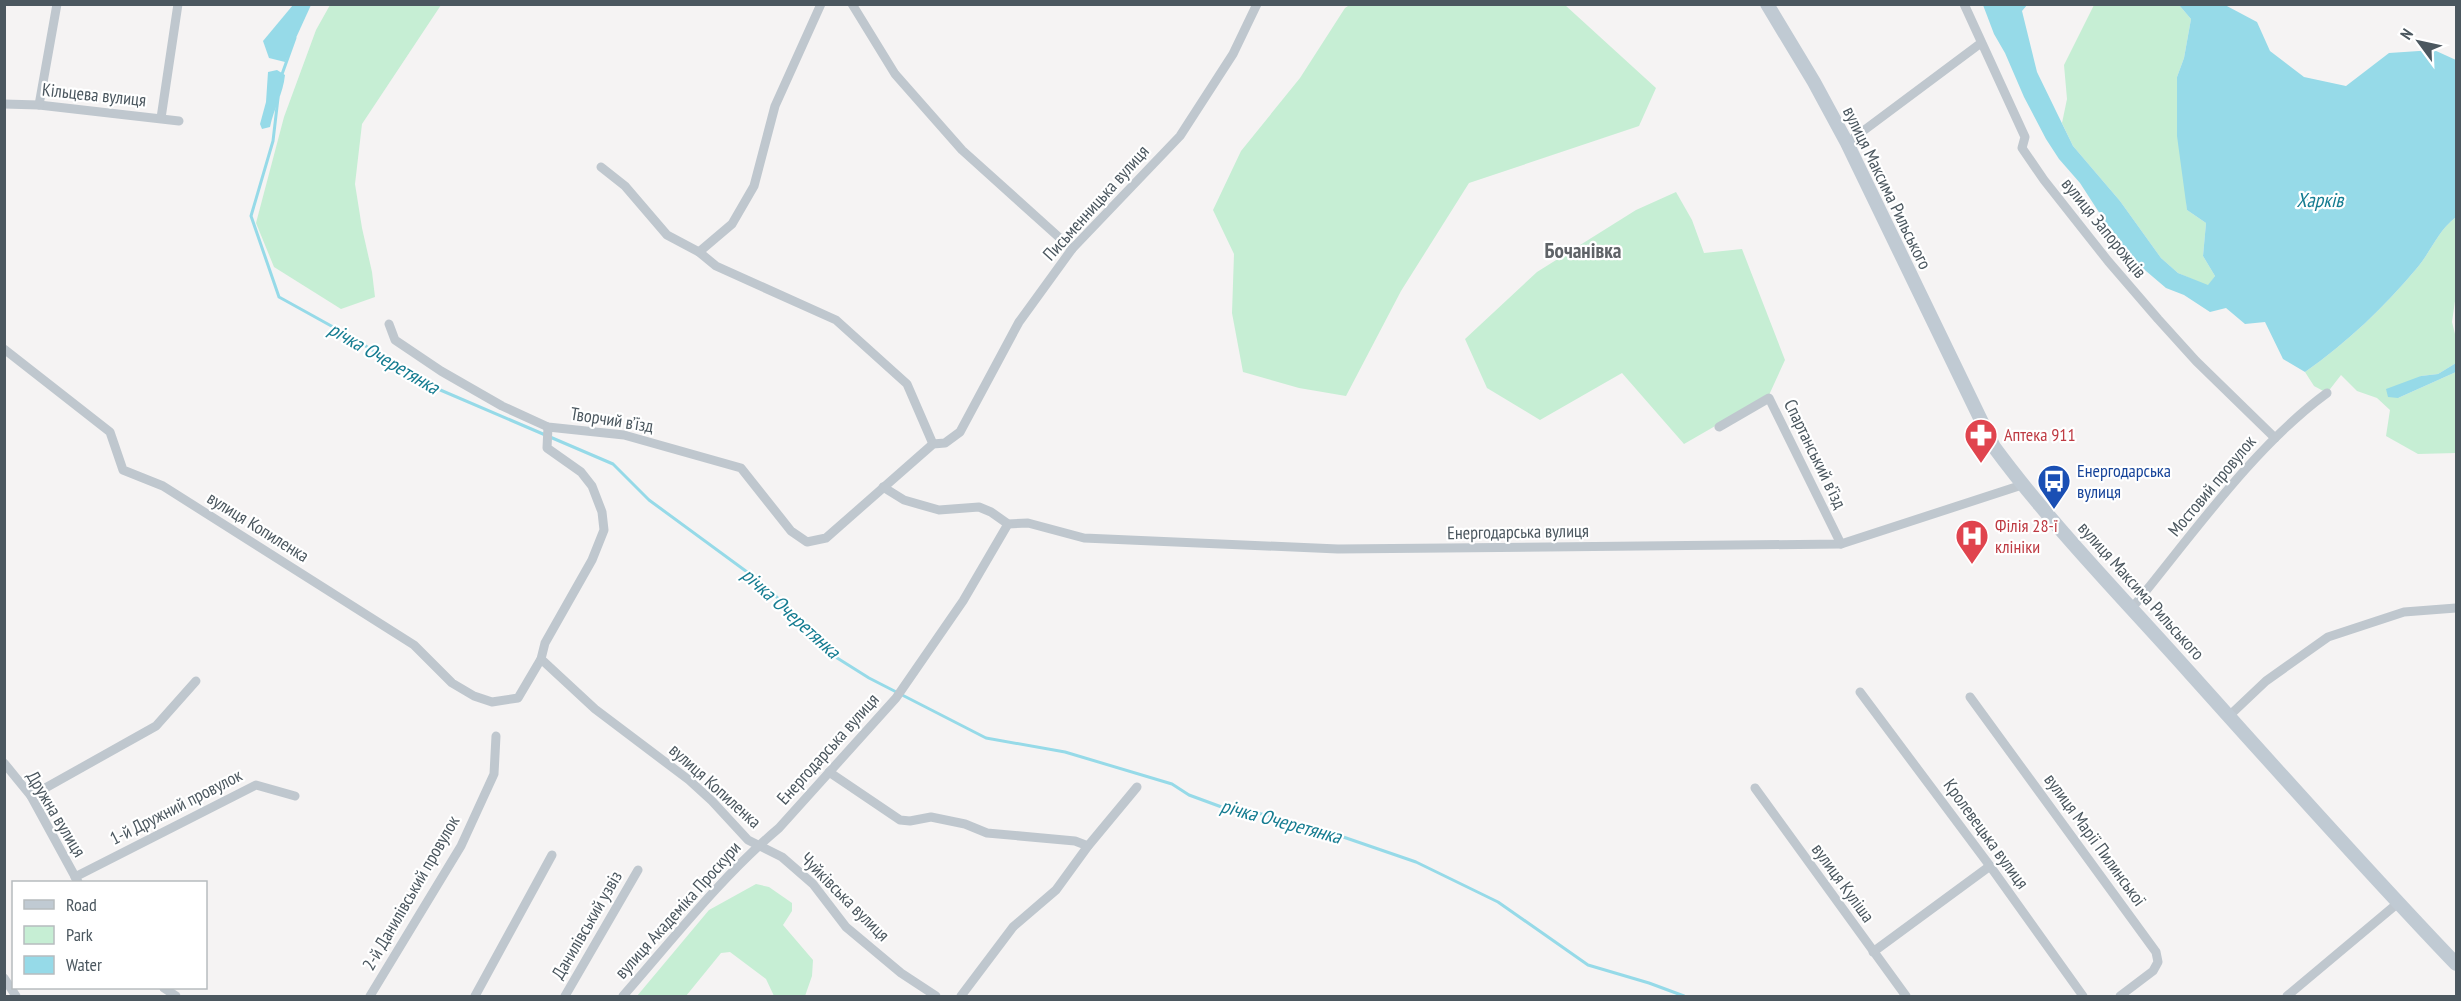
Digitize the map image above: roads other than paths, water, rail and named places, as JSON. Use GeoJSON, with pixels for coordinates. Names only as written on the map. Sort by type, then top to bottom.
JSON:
{"type":"FeatureCollection","features":[{"type":"Feature","properties":{"kind":"main road","name":"вулиця Максима Рильського"},"geometry":{"type":"LineString","coordinates":[[1767,4],[1814,82],[1847,143],[1994,447],[2022,485],[2132,608],[2398,903],[2457,964]]}},
{"type":"Feature","properties":{"kind":"street"},"geometry":{"type":"LineString","coordinates":[[39,105],[57,4]]}},
{"type":"Feature","properties":{"kind":"street"},"geometry":{"type":"LineString","coordinates":[[161,118],[178,4]]}},
{"type":"Feature","properties":{"kind":"street"},"geometry":{"type":"LineString","coordinates":[[699,252],[732,224],[754,186],[775,106],[820,4]]}},
{"type":"Feature","properties":{"kind":"street"},"geometry":{"type":"LineString","coordinates":[[852,4],[895,74],[962,150],[1072,249]]}},
{"type":"Feature","properties":{"kind":"street","name":"Письменницька вулиця"},"geometry":{"type":"LineString","coordinates":[[826,538],[933,444],[945,443],[960,432],[1019,322],[1072,249],[1180,136],[1233,54],[1257,4]]}},
{"type":"Feature","properties":{"kind":"street","name":"вулиця Запорожців"},"geometry":{"type":"LineString","coordinates":[[1964,4],[2025,137],[2022,148],[2044,180],[2108,261],[2196,361],[2276,438]]}},
{"type":"Feature","properties":{"kind":"street"},"geometry":{"type":"LineString","coordinates":[[1847,143],[1981,43]]}},
{"type":"Feature","properties":{"kind":"street","name":"Кільцева вулиця"},"geometry":{"type":"LineString","coordinates":[[4,104],[39,105],[179,121]]}},
{"type":"Feature","properties":{"kind":"street"},"geometry":{"type":"LineString","coordinates":[[601,167],[625,186],[667,235],[699,252],[716,266],[836,320],[907,384],[933,444]]}},
{"type":"Feature","properties":{"kind":"street","name":"Творчий в’їзд"},"geometry":{"type":"LineString","coordinates":[[389,324],[395,340],[441,371],[502,406],[548,427],[624,435],[741,468],[791,531],[807,542],[826,538]]}},
{"type":"Feature","properties":{"kind":"street","name":"вулиця Копиленка"},"geometry":{"type":"LineString","coordinates":[[4,348],[110,432],[123,470],[163,486],[414,645],[452,683],[474,696],[492,702],[518,698],[541,659],[595,709],[689,780],[712,801],[742,835],[758,845]]}},
{"type":"Feature","properties":{"kind":"street","name":"Мостовий провулок"},"geometry":{"type":"LineString","coordinates":[[2132,608],[2276,438],[2327,393]]}},
{"type":"Feature","properties":{"kind":"street","name":"Спартанський в’їзд"},"geometry":{"type":"LineString","coordinates":[[1719,426],[1769,398],[1841,544]]}},
{"type":"Feature","properties":{"kind":"street"},"geometry":{"type":"LineString","coordinates":[[541,659],[545,643],[592,560],[604,530],[602,512],[592,486],[581,472],[547,448],[548,427]]}},
{"type":"Feature","properties":{"kind":"street","name":"Енергодарська вулиця"},"geometry":{"type":"LineString","coordinates":[[883,487],[904,500],[939,510],[979,507],[992,512],[1008,524],[1028,523],[1084,538],[1338,549],[1841,544],[2022,485]]}},
{"type":"Feature","properties":{"kind":"street","name":"Енергодарська вулиця"},"geometry":{"type":"LineString","coordinates":[[758,845],[779,828],[896,698],[963,601],[1008,524]]}},
{"type":"Feature","properties":{"kind":"street"},"geometry":{"type":"LineString","coordinates":[[2229,716],[2266,681],[2328,637],[2404,612],[2457,608]]}},
{"type":"Feature","properties":{"kind":"street"},"geometry":{"type":"LineString","coordinates":[[31,796],[156,726],[196,681]]}},
{"type":"Feature","properties":{"kind":"street","name":"Кролевецька вулиця"},"geometry":{"type":"LineString","coordinates":[[1860,693],[1990,866],[2083,996]]}},
{"type":"Feature","properties":{"kind":"street","name":"вулиця Марії Пилинської"},"geometry":{"type":"LineString","coordinates":[[1970,696],[2156,952],[2158,962],[2153,971],[2120,996]]}},
{"type":"Feature","properties":{"kind":"street","name":"2-й Данилівський провулок"},"geometry":{"type":"LineString","coordinates":[[370,996],[461,846],[494,774],[496,736]]}},
{"type":"Feature","properties":{"kind":"street","name":"Дружна вулиця"},"geometry":{"type":"LineString","coordinates":[[4,763],[31,796],[77,880]]}},
{"type":"Feature","properties":{"kind":"street"},"geometry":{"type":"LineString","coordinates":[[829,772],[900,820],[910,821],[931,817],[965,824],[987,833],[1075,841],[1088,846]]}},
{"type":"Feature","properties":{"kind":"street","name":"1-й Дружний провулок"},"geometry":{"type":"LineString","coordinates":[[77,880],[256,785],[295,796]]}},
{"type":"Feature","properties":{"kind":"street"},"geometry":{"type":"LineString","coordinates":[[961,996],[1013,927],[1056,890],[1088,846],[1137,787]]}},
{"type":"Feature","properties":{"kind":"street","name":"вулиця Куліша"},"geometry":{"type":"LineString","coordinates":[[1755,788],[1906,996]]}},
{"type":"Feature","properties":{"kind":"street","name":"вулиця Академіка Проскури"},"geometry":{"type":"LineString","coordinates":[[623,996],[758,845]]}},
{"type":"Feature","properties":{"kind":"street","name":"Чуйківська вулиця"},"geometry":{"type":"LineString","coordinates":[[758,845],[782,857],[813,884],[846,927],[901,973],[936,996]]}},
{"type":"Feature","properties":{"kind":"street"},"geometry":{"type":"LineString","coordinates":[[475,996],[552,855]]}},
{"type":"Feature","properties":{"kind":"street"},"geometry":{"type":"LineString","coordinates":[[1873,951],[1990,866]]}},
{"type":"Feature","properties":{"kind":"street","name":"Данилівський узвіз"},"geometry":{"type":"LineString","coordinates":[[566,996],[638,870]]}},
{"type":"Feature","properties":{"kind":"street"},"geometry":{"type":"LineString","coordinates":[[2287,996],[2398,903]]}},
{"type":"Feature","properties":{"kind":"street"},"geometry":{"type":"LineString","coordinates":[[4,978],[16,996]]}},
{"type":"Feature","properties":{"kind":"water"},"geometry":{"type":"Polygon","coordinates":[[[293,5],[311,5],[285,62],[269,58],[263,41],[293,5]]]}},
{"type":"Feature","properties":{"kind":"water","name":"Харків"},"geometry":{"type":"Polygon","coordinates":[[[1983,5],[2027,5],[2022,11],[2037,72],[2073,146],[2120,201],[2161,258],[2178,273],[2208,285],[2215,276],[2203,256],[2206,223],[2187,210],[2177,136],[2177,77],[2184,58],[2191,19],[2179,5],[2225,5],[2257,22],[2270,51],[2304,77],[2346,86],[2389,53],[2434,50],[2456,60],[2456,217],[2439,235],[2417,268],[2379,310],[2336,349],[2305,372],[2283,359],[2265,322],[2245,324],[2226,308],[2210,312],[2184,295],[2166,288],[2126,254],[2080,183],[2059,159],[2046,139],[1994,34],[1983,5]]]}},
{"type":"Feature","properties":{"kind":"water"},"geometry":{"type":"Polygon","coordinates":[[[277,70],[285,75],[282,88],[270,127],[262,129],[260,124],[266,102],[268,72],[277,70]]]}},
{"type":"Feature","properties":{"kind":"water"},"geometry":{"type":"Polygon","coordinates":[[[2456,363],[2456,372],[2398,398],[2388,397],[2386,389],[2421,376],[2438,374],[2456,363]]]}},
{"type":"Feature","properties":{"kind":"waterway","name":"річка Очеретянка"},"geometry":{"type":"LineString","coordinates":[[281,77],[295,38]]}},
{"type":"Feature","properties":{"kind":"waterway","name":"річка Очеретянка"},"geometry":{"type":"LineString","coordinates":[[278,98],[273,141],[251,216],[279,297],[353,338],[424,383],[613,464],[649,500],[765,585],[834,656],[869,678],[986,738],[1065,752],[1172,784],[1189,795],[1227,809],[1246,810],[1320,829],[1416,862],[1498,902],[1588,965],[1684,996]]}},
{"type":"Feature","properties":{"kind":"place","name":"Аптека 911"},"geometry":{"type":"Point","coordinates":[1981,464]}},
{"type":"Feature","properties":{"kind":"place","name":"Енергодарська вулиця"},"geometry":{"type":"Point","coordinates":[2054,510]}},
{"type":"Feature","properties":{"kind":"place","name":"Філія 28-ї клініки"},"geometry":{"type":"Point","coordinates":[1972,565]}},
{"type":"Feature","properties":{"kind":"district","name":"Бочанівка"},"geometry":{"type":"Point","coordinates":[1583,251]}}]}
